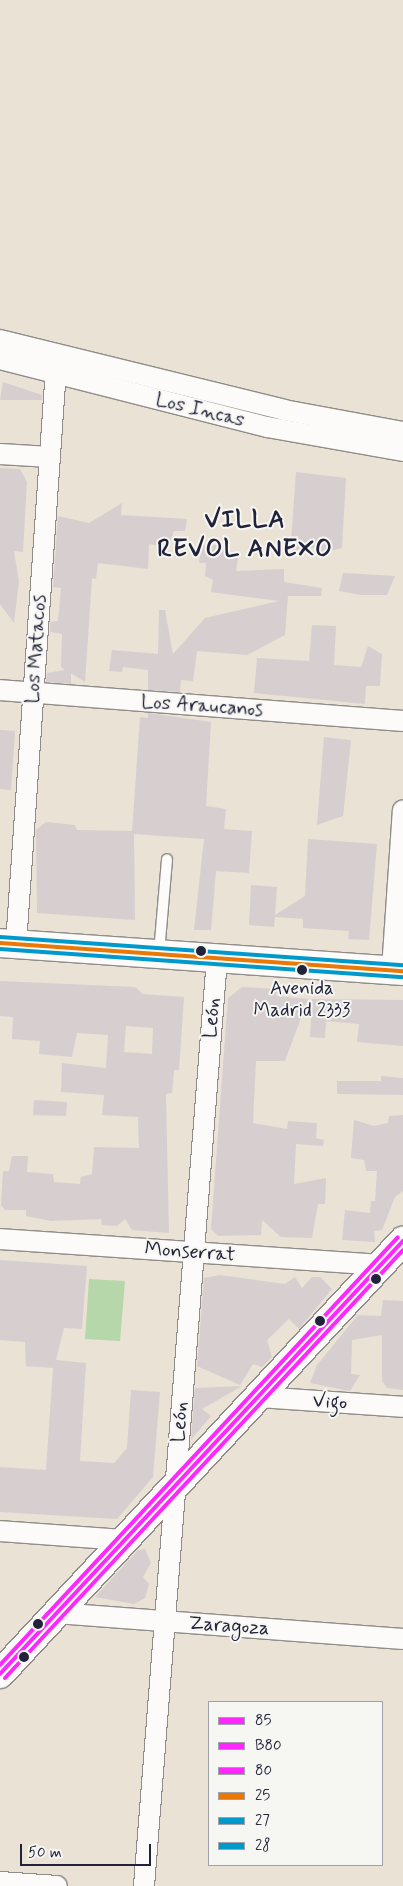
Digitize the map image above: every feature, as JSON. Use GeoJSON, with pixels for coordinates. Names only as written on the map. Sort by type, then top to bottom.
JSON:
{"type":"FeatureCollection","features":[{"type":"Feature","properties":{"kind":"main road"},"geometry":{"type":"LineString","coordinates":[[8,943],[398,971]]}},
{"type":"Feature","properties":{"kind":"main road"},"geometry":{"type":"LineString","coordinates":[[0,1674],[403,1241]]}},
{"type":"Feature","properties":{"kind":"street","name":"Los Incas"},"geometry":{"type":"LineString","coordinates":[[0,340],[55,364],[267,427],[403,451]]}},
{"type":"Feature","properties":{"kind":"street","name":"Los Incas"},"geometry":{"type":"LineString","coordinates":[[0,359],[55,364],[403,432]]}},
{"type":"Feature","properties":{"kind":"street","name":"Los Matacos"},"geometry":{"type":"LineString","coordinates":[[8,943],[33,693],[55,364]]}},
{"type":"Feature","properties":{"kind":"street"},"geometry":{"type":"LineString","coordinates":[[0,454],[50,457]]}},
{"type":"Feature","properties":{"kind":"street","name":"Los Araucanos"},"geometry":{"type":"LineString","coordinates":[[0,690],[403,721]]}},
{"type":"Feature","properties":{"kind":"street"},"geometry":{"type":"LineString","coordinates":[[398,971],[403,810]]}},
{"type":"Feature","properties":{"kind":"street","name":"León"},"geometry":{"type":"LineString","coordinates":[[144,1886],[217,958]]}},
{"type":"Feature","properties":{"kind":"street","name":"Monserrat"},"geometry":{"type":"LineString","coordinates":[[0,1239],[380,1265]]}},
{"type":"Feature","properties":{"kind":"street","name":"Vigo"},"geometry":{"type":"LineString","coordinates":[[258,1397],[403,1407]]}},
{"type":"Feature","properties":{"kind":"street"},"geometry":{"type":"LineString","coordinates":[[0,1531],[124,1540]]}},
{"type":"Feature","properties":{"kind":"street","name":"Zaragoza"},"geometry":{"type":"LineString","coordinates":[[56,1613],[403,1639]]}},
{"type":"Feature","properties":{"kind":"street"},"geometry":{"type":"LineString","coordinates":[[0,1882],[57,1886]]}},
{"type":"Feature","properties":{"kind":"lane"},"geometry":{"type":"LineString","coordinates":[[159,954],[167,859]]}},
{"type":"Feature","properties":{"kind":"green space"},"geometry":{"type":"Polygon","coordinates":[[[89,1279],[125,1281],[120,1341],[85,1339],[89,1279]]]}},
{"type":"Feature","properties":{"kind":"building"},"geometry":{"type":"Polygon","coordinates":[[[3,382],[42,395],[42,400],[0,400],[3,382]]]}},
{"type":"Feature","properties":{"kind":"building"},"geometry":{"type":"Polygon","coordinates":[[[0,468],[20,469],[27,482],[23,552],[14,551],[19,581],[14,623],[0,604],[0,468]]]}},
{"type":"Feature","properties":{"kind":"building"},"geometry":{"type":"Polygon","coordinates":[[[296,472],[346,478],[342,548],[318,554],[319,548],[302,547],[290,555],[296,472]]]}},
{"type":"Feature","properties":{"kind":"building"},"geometry":{"type":"Polygon","coordinates":[[[122,503],[121,515],[187,519],[185,531],[174,531],[168,547],[149,544],[148,569],[98,563],[96,579],[92,578],[85,682],[71,673],[71,684],[46,682],[47,673],[65,670],[61,667],[62,634],[50,632],[50,622],[58,621],[61,588],[53,587],[58,516],[89,523],[122,503]]]}},
{"type":"Feature","properties":{"kind":"building"},"geometry":{"type":"Polygon","coordinates":[[[201,545],[222,545],[226,557],[238,558],[236,571],[284,569],[284,582],[322,588],[321,596],[288,596],[285,635],[247,655],[197,651],[193,681],[181,680],[180,692],[148,690],[148,670],[123,667],[122,672],[109,671],[112,650],[158,654],[159,610],[165,610],[173,654],[205,618],[279,601],[211,592],[213,580],[205,576],[206,563],[199,563],[201,545]]]}},
{"type":"Feature","properties":{"kind":"building"},"geometry":{"type":"Polygon","coordinates":[[[343,573],[395,576],[387,595],[361,595],[339,591],[343,573]]]}},
{"type":"Feature","properties":{"kind":"building"},"geometry":{"type":"Polygon","coordinates":[[[312,625],[336,626],[334,665],[361,667],[368,646],[382,654],[380,686],[366,686],[365,704],[254,693],[257,658],[309,661],[312,625]]]}},
{"type":"Feature","properties":{"kind":"building"},"geometry":{"type":"Polygon","coordinates":[[[148,713],[211,722],[206,806],[226,809],[224,829],[252,831],[249,873],[216,871],[211,930],[194,930],[204,839],[134,834],[135,920],[37,913],[36,830],[46,822],[75,825],[77,830],[132,831],[140,717],[148,718],[148,713]]]}},
{"type":"Feature","properties":{"kind":"building"},"geometry":{"type":"Polygon","coordinates":[[[0,730],[15,731],[11,790],[0,789],[0,730]]]}},
{"type":"Feature","properties":{"kind":"building"},"geometry":{"type":"Polygon","coordinates":[[[324,737],[351,740],[343,816],[317,825],[324,737]]]}},
{"type":"Feature","properties":{"kind":"building"},"geometry":{"type":"Polygon","coordinates":[[[308,839],[377,844],[369,940],[348,939],[349,931],[303,928],[303,919],[275,917],[274,927],[249,925],[251,885],[277,887],[275,915],[305,896],[308,839]]]}},
{"type":"Feature","properties":{"kind":"building"},"geometry":{"type":"Polygon","coordinates":[[[0,981],[135,987],[143,994],[184,997],[179,1070],[174,1070],[172,1093],[166,1094],[169,1233],[132,1230],[125,1219],[117,1226],[102,1225],[101,1219],[51,1221],[26,1216],[26,1210],[5,1210],[1,1205],[3,1171],[9,1171],[12,1156],[28,1156],[27,1172],[53,1174],[54,1182],[80,1184],[81,1177],[92,1174],[94,1147],[139,1148],[138,1117],[102,1115],[104,1095],[61,1092],[62,1063],[106,1068],[108,1035],[77,1033],[72,1057],[39,1054],[40,1041],[12,1039],[13,1017],[0,1016],[0,981]],[[126,1026],[124,1052],[152,1054],[153,1028],[126,1026]]]}},
{"type":"Feature","properties":{"kind":"building"},"geometry":{"type":"Polygon","coordinates":[[[242,987],[277,989],[276,996],[308,999],[285,1061],[256,1061],[253,1123],[287,1129],[288,1121],[317,1123],[316,1138],[324,1140],[323,1146],[296,1144],[294,1184],[326,1178],[325,1204],[318,1204],[312,1238],[281,1237],[262,1220],[261,1235],[218,1236],[211,1229],[228,998],[242,987]]]}},
{"type":"Feature","properties":{"kind":"building"},"geometry":{"type":"Polygon","coordinates":[[[312,999],[403,1000],[403,1046],[357,1042],[359,1024],[326,1021],[325,1038],[310,1037],[312,999]]]}},
{"type":"Feature","properties":{"kind":"building"},"geometry":{"type":"Polygon","coordinates":[[[381,1076],[403,1078],[403,1095],[337,1094],[337,1081],[381,1081],[381,1076]]]}},
{"type":"Feature","properties":{"kind":"building"},"geometry":{"type":"Polygon","coordinates":[[[34,1100],[67,1102],[66,1116],[33,1115],[34,1100]]]}},
{"type":"Feature","properties":{"kind":"building"},"geometry":{"type":"Polygon","coordinates":[[[403,1115],[403,1191],[395,1197],[382,1230],[374,1231],[375,1242],[342,1240],[345,1210],[370,1213],[371,1201],[375,1201],[377,1171],[366,1171],[364,1160],[351,1158],[354,1120],[374,1126],[388,1123],[389,1116],[403,1115]]]}},
{"type":"Feature","properties":{"kind":"building"},"geometry":{"type":"Polygon","coordinates":[[[0,1260],[87,1266],[82,1329],[64,1328],[56,1360],[86,1363],[80,1461],[114,1463],[127,1448],[131,1390],[160,1392],[153,1477],[117,1519],[0,1512],[0,1467],[46,1470],[53,1368],[26,1366],[25,1342],[0,1340],[0,1260]]]}},
{"type":"Feature","properties":{"kind":"building"},"geometry":{"type":"Polygon","coordinates":[[[220,1275],[285,1284],[295,1277],[302,1288],[312,1277],[320,1277],[332,1289],[299,1329],[289,1319],[267,1340],[272,1357],[262,1367],[253,1364],[240,1385],[197,1366],[204,1278],[220,1275]]]}},
{"type":"Feature","properties":{"kind":"building"},"geometry":{"type":"Polygon","coordinates":[[[383,1300],[403,1301],[403,1390],[387,1388],[382,1381],[382,1335],[352,1340],[351,1374],[360,1375],[350,1391],[310,1383],[317,1365],[358,1315],[381,1316],[383,1300]]]}},
{"type":"Feature","properties":{"kind":"building"},"geometry":{"type":"Polygon","coordinates":[[[242,1386],[202,1409],[211,1416],[191,1440],[195,1388],[242,1386]]]}},
{"type":"Feature","properties":{"kind":"building"},"geometry":{"type":"Polygon","coordinates":[[[145,1549],[151,1563],[143,1577],[149,1584],[145,1598],[134,1604],[95,1597],[138,1550],[145,1549]]]}},
{"type":"Feature","properties":{"kind":"transit line","name":"28"},"geometry":{"type":"LineString","coordinates":[[0,937],[403,965]]}},
{"type":"Feature","properties":{"kind":"transit line","name":"25"},"geometry":{"type":"LineString","coordinates":[[0,943],[403,971]]}},
{"type":"Feature","properties":{"kind":"transit line","name":"27"},"geometry":{"type":"LineString","coordinates":[[0,949],[403,977]]}},
{"type":"Feature","properties":{"kind":"transit line","name":"80"},"geometry":{"type":"LineString","coordinates":[[0,1665],[398,1237]]}},
{"type":"Feature","properties":{"kind":"transit line","name":"85"},"geometry":{"type":"LineString","coordinates":[[0,1674],[403,1241]]}},
{"type":"Feature","properties":{"kind":"transit line","name":"B80"},"geometry":{"type":"LineString","coordinates":[[5,1678],[403,1250]]}},
{"type":"Feature","properties":{"kind":"place","name":"Avenida Madrid 2333"},"geometry":{"type":"Point","coordinates":[302,970]}},
{"type":"Feature","properties":{"kind":"district","name":"VILLA REVOL ANEXO"},"geometry":{"type":"Point","coordinates":[245,536]}}]}
